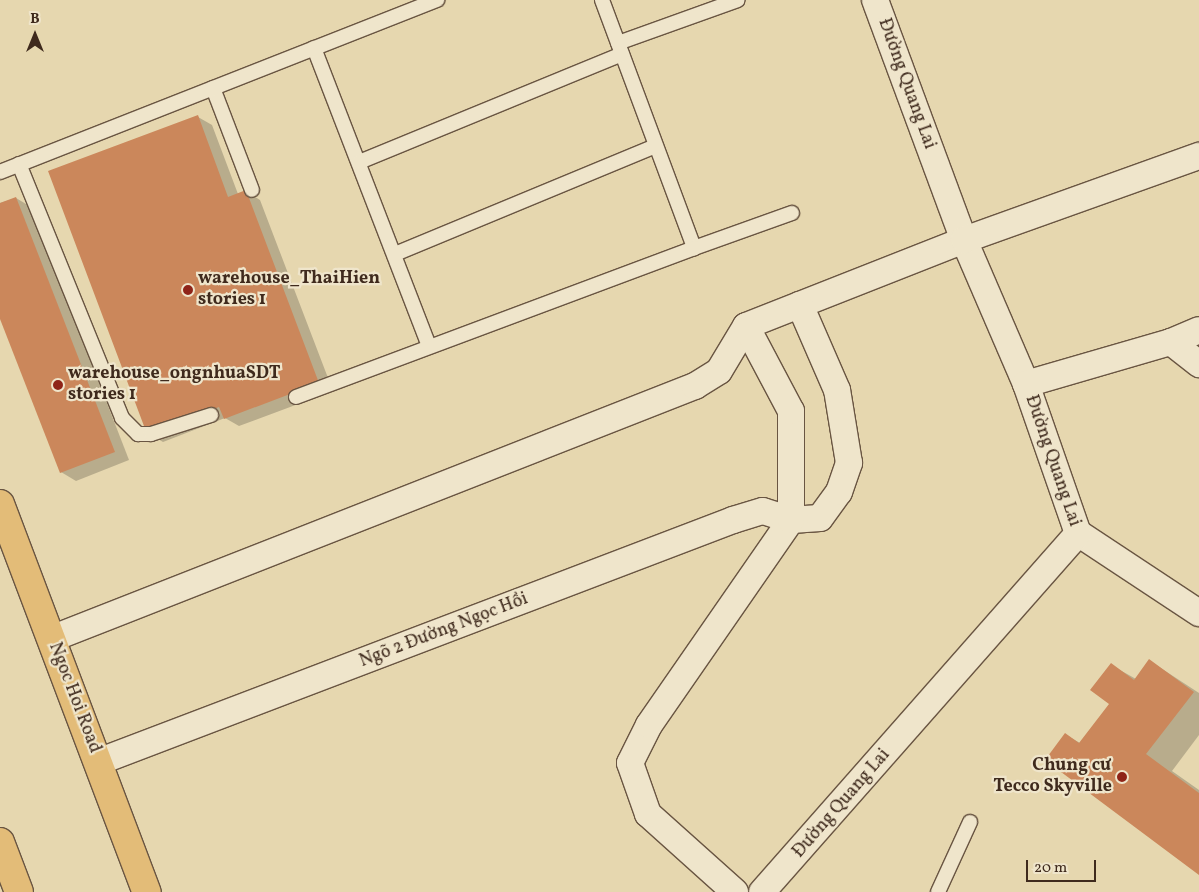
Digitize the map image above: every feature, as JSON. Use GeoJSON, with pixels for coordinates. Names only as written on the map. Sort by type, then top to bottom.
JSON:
{"type":"FeatureCollection","features":[{"type":"Feature","properties":{"kind":"highway","name":"Ngoc Hoi Road"},"geometry":{"type":"LineString","coordinates":[[0,504],[147,892]]}},
{"type":"Feature","properties":{"kind":"highway"},"geometry":{"type":"LineString","coordinates":[[0,842],[19,892]]}},
{"type":"Feature","properties":{"kind":"street","name":"Đường Quang Lai"},"geometry":{"type":"LineString","coordinates":[[762,892],[1078,533],[1026,384],[964,240],[875,0]]}},
{"type":"Feature","properties":{"kind":"street"},"geometry":{"type":"LineString","coordinates":[[51,639],[695,386],[719,371],[746,326],[964,240],[1199,156]]}},
{"type":"Feature","properties":{"kind":"street"},"geometry":{"type":"LineString","coordinates":[[791,520],[820,518],[839,492],[849,463],[837,390],[800,305]]}},
{"type":"Feature","properties":{"kind":"street"},"geometry":{"type":"LineString","coordinates":[[735,892],[648,814],[630,763],[650,725],[791,520],[791,411],[746,326]]}},
{"type":"Feature","properties":{"kind":"street"},"geometry":{"type":"LineString","coordinates":[[1026,384],[1171,342],[1199,330]]}},
{"type":"Feature","properties":{"kind":"street"},"geometry":{"type":"LineString","coordinates":[[1171,342],[1199,364]]}},
{"type":"Feature","properties":{"kind":"street","name":"Ngõ 2 Đường Ngọc Hồi"},"geometry":{"type":"LineString","coordinates":[[98,762],[732,520],[763,511],[791,520]]}},
{"type":"Feature","properties":{"kind":"street"},"geometry":{"type":"LineString","coordinates":[[1078,533],[1199,613]]}},
{"type":"Feature","properties":{"kind":"lane"},"geometry":{"type":"LineString","coordinates":[[0,172],[437,0]]}},
{"type":"Feature","properties":{"kind":"lane"},"geometry":{"type":"LineString","coordinates":[[602,0],[694,248]]}},
{"type":"Feature","properties":{"kind":"lane"},"geometry":{"type":"LineString","coordinates":[[359,162],[738,0]]}},
{"type":"Feature","properties":{"kind":"lane"},"geometry":{"type":"LineString","coordinates":[[314,48],[429,346]]}},
{"type":"Feature","properties":{"kind":"lane"},"geometry":{"type":"LineString","coordinates":[[213,88],[252,190]]}},
{"type":"Feature","properties":{"kind":"lane"},"geometry":{"type":"LineString","coordinates":[[395,254],[656,146]]}},
{"type":"Feature","properties":{"kind":"lane"},"geometry":{"type":"LineString","coordinates":[[19,164],[122,418],[138,434],[151,434],[211,414]]}},
{"type":"Feature","properties":{"kind":"lane"},"geometry":{"type":"LineString","coordinates":[[296,397],[429,346],[792,213]]}},
{"type":"Feature","properties":{"kind":"lane"},"geometry":{"type":"LineString","coordinates":[[938,892],[970,822]]}},
{"type":"Feature","properties":{"kind":"building","name":"warehouse_ThaiHien stories 1"},"geometry":{"type":"Polygon","coordinates":[[[198,115],[228,197],[246,190],[319,383],[224,419],[219,407],[147,434],[48,171],[198,115]]]}},
{"type":"Feature","properties":{"kind":"building","name":"warehouse_ongnhuaSDT stories 1"},"geometry":{"type":"Polygon","coordinates":[[[16,197],[115,452],[60,473],[0,319],[0,203],[16,197]]]}},
{"type":"Feature","properties":{"kind":"building","name":"Chung cư Tecco Skyville"},"geometry":{"type":"Polygon","coordinates":[[[1149,659],[1194,692],[1146,754],[1199,793],[1199,875],[1045,760],[1065,733],[1079,743],[1109,704],[1090,690],[1111,663],[1134,680],[1149,659]]]}},
{"type":"Feature","properties":{"kind":"place","name":"warehouse_ThaiHien stories 1"},"geometry":{"type":"Point","coordinates":[188,290]}},
{"type":"Feature","properties":{"kind":"place","name":"warehouse_ongnhuaSDT stories 1"},"geometry":{"type":"Point","coordinates":[58,385]}},
{"type":"Feature","properties":{"kind":"place","name":"Chung cư Tecco Skyville"},"geometry":{"type":"Point","coordinates":[1122,777]}}]}
